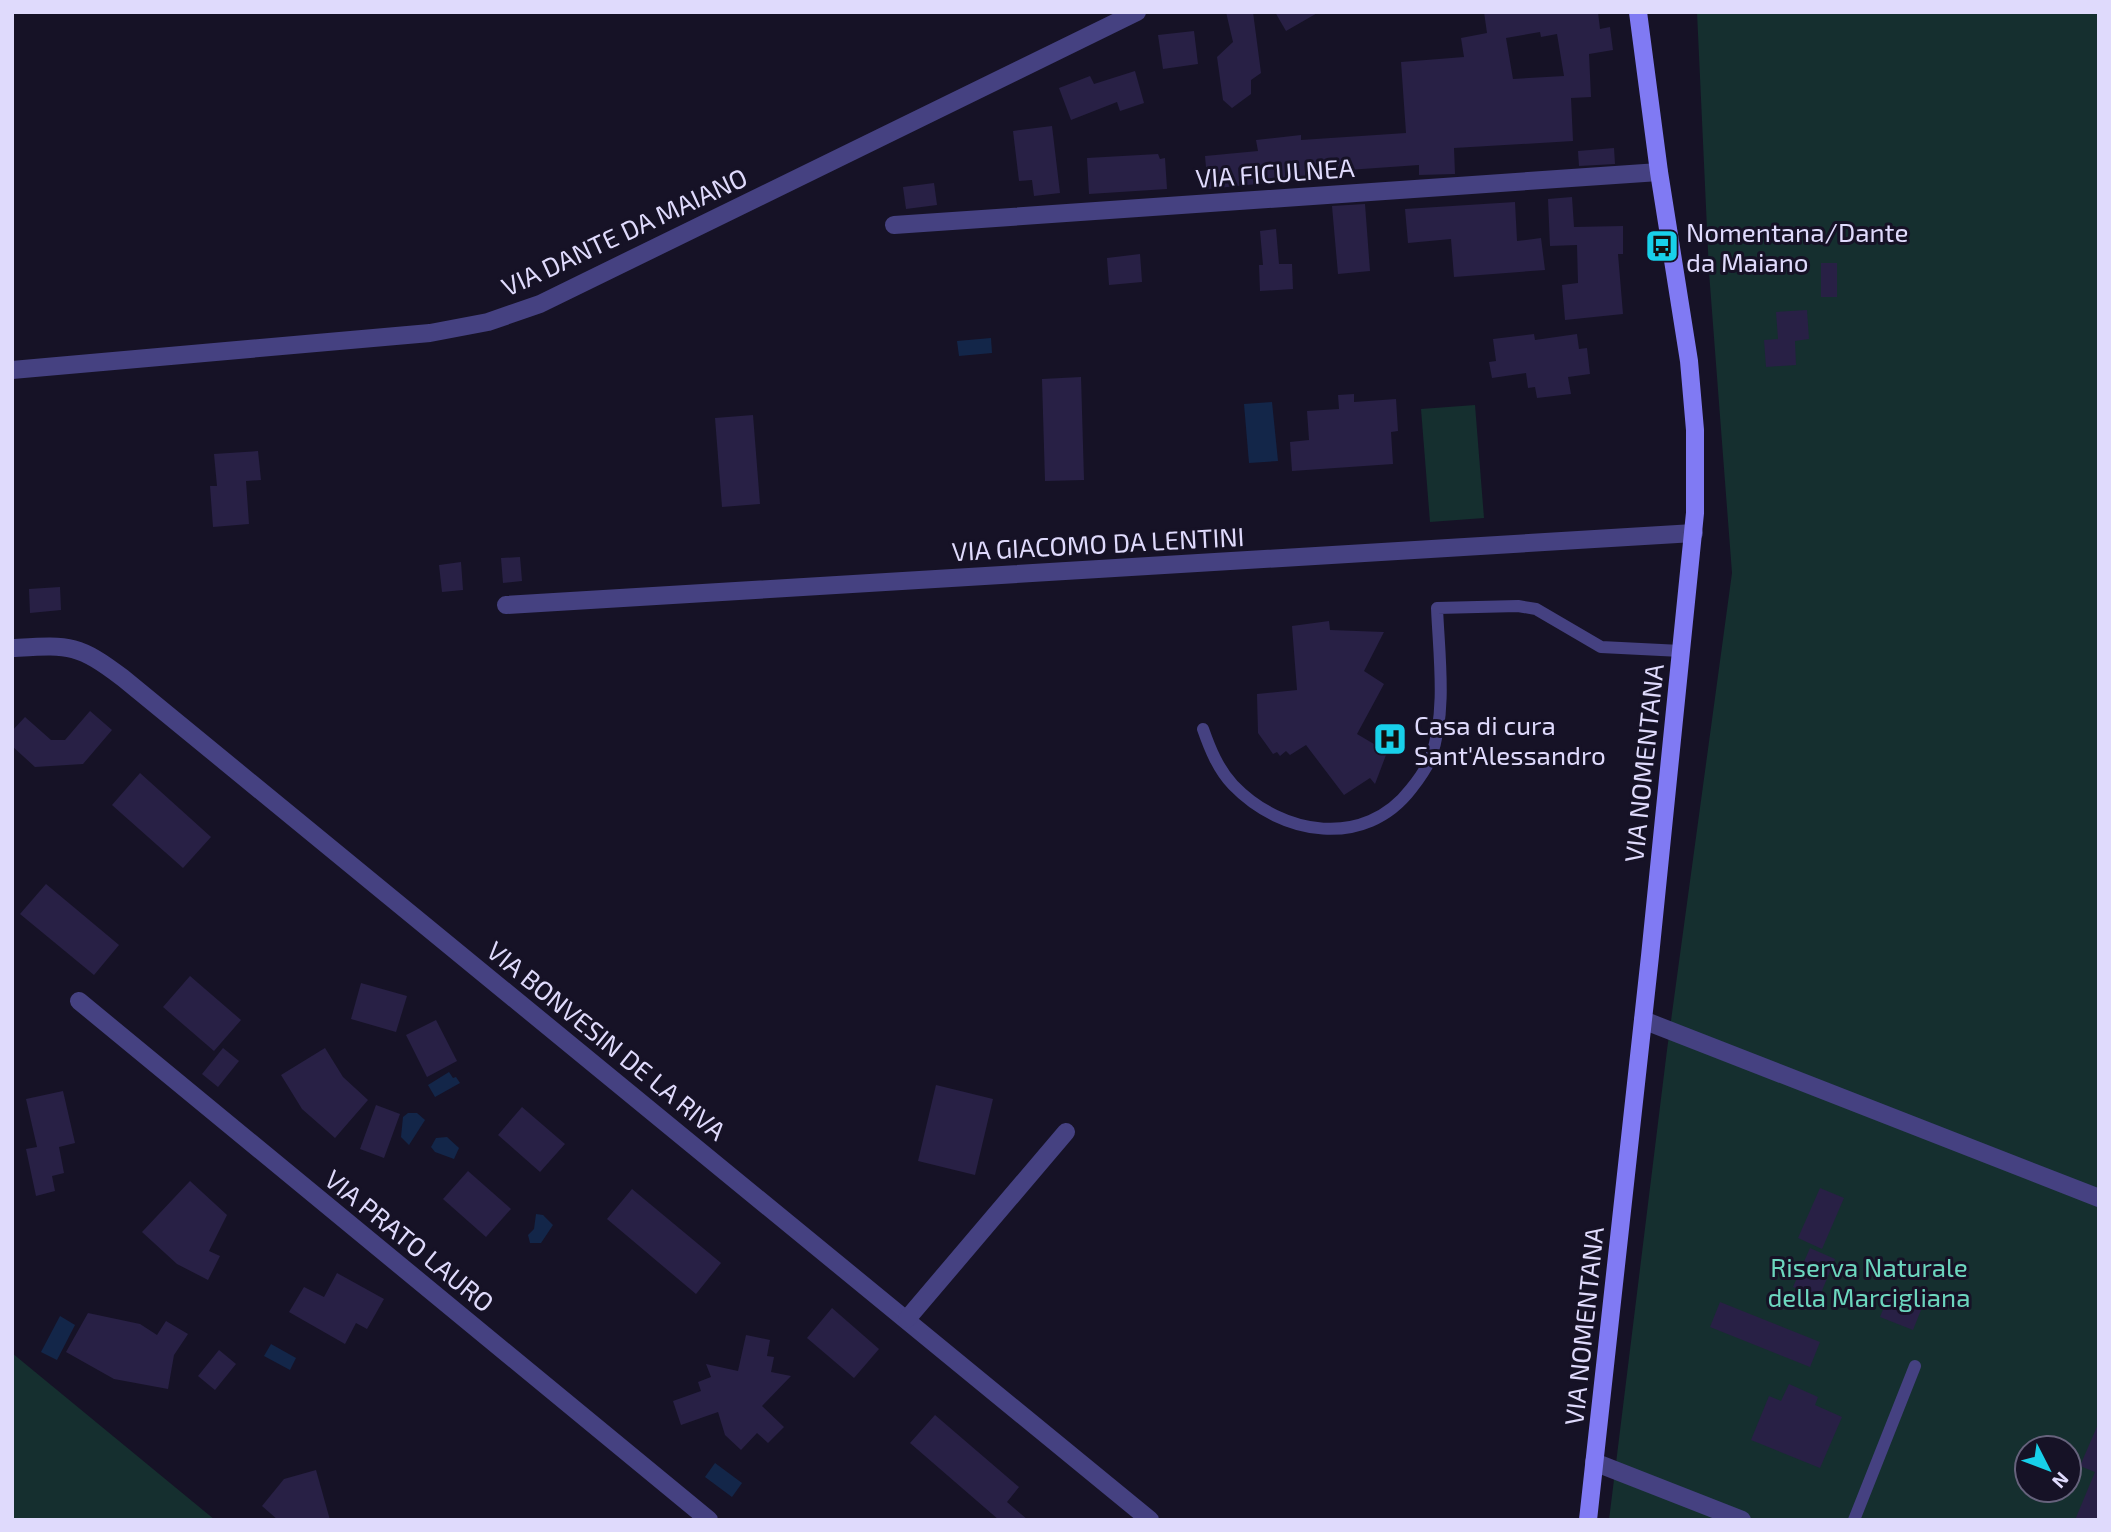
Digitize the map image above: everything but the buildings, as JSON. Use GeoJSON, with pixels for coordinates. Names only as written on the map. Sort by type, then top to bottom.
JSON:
{"type":"FeatureCollection","features":[{"type":"Feature","properties":{"kind":"main road","name":"VIA NOMENTANA"},"geometry":{"type":"LineString","coordinates":[[1587,1520],[1682,651],[1693,533],[1696,456],[1692,385],[1684,321],[1659,172],[1638,12]]}},
{"type":"Feature","properties":{"kind":"street","name":"VIA DANTE DA MAIANO"},"geometry":{"type":"LineString","coordinates":[[12,370],[430,333],[497,320],[540,304],[1137,12]]}},
{"type":"Feature","properties":{"kind":"street","name":"VIA FICULNEA"},"geometry":{"type":"LineString","coordinates":[[894,225],[1659,172]]}},
{"type":"Feature","properties":{"kind":"street","name":"VIA GIACOMO DA LENTINI"},"geometry":{"type":"LineString","coordinates":[[506,605],[1693,533]]}},
{"type":"Feature","properties":{"kind":"street","name":"VIA BONVESIN DE LA RIVA"},"geometry":{"type":"LineString","coordinates":[[12,648],[70,647],[86,652],[104,663],[1150,1520]]}},
{"type":"Feature","properties":{"kind":"street","name":"VIA PRATO LAURO"},"geometry":{"type":"LineString","coordinates":[[79,1001],[709,1520]]}},
{"type":"Feature","properties":{"kind":"street"},"geometry":{"type":"LineString","coordinates":[[1643,1020],[2099,1198]]}},
{"type":"Feature","properties":{"kind":"street"},"geometry":{"type":"LineString","coordinates":[[907,1319],[1066,1132]]}},
{"type":"Feature","properties":{"kind":"street"},"geometry":{"type":"LineString","coordinates":[[1594,1462],[1742,1520]]}},
{"type":"Feature","properties":{"kind":"lane"},"geometry":{"type":"LineString","coordinates":[[1203,729],[1225,775],[1249,799],[1268,812],[1296,824],[1339,830],[1383,816],[1403,800],[1430,759],[1440,704],[1437,608],[1518,606],[1536,609],[1601,647],[1682,651]]}},
{"type":"Feature","properties":{"kind":"lane"},"geometry":{"type":"LineString","coordinates":[[1854,1520],[1915,1366]]}},
{"type":"Feature","properties":{"kind":"green space","name":"Riserva Naturale della Marcigliana"},"geometry":{"type":"Polygon","coordinates":[[[1697,12],[2099,12],[2099,1520],[1609,1520],[1667,1050],[1732,573],[1709,272],[1697,12]]]}},
{"type":"Feature","properties":{"kind":"green space"},"geometry":{"type":"Polygon","coordinates":[[[1475,405],[1484,518],[1430,522],[1421,409],[1475,405]]]}},
{"type":"Feature","properties":{"kind":"green space"},"geometry":{"type":"Polygon","coordinates":[[[12,1353],[215,1520],[12,1520],[12,1353]]]}},
{"type":"Feature","properties":{"kind":"water"},"geometry":{"type":"Polygon","coordinates":[[[991,338],[992,353],[959,356],[957,341],[991,338]]]}},
{"type":"Feature","properties":{"kind":"water"},"geometry":{"type":"Polygon","coordinates":[[[1272,402],[1278,461],[1249,463],[1244,404],[1272,402]]]}},
{"type":"Feature","properties":{"kind":"water"},"geometry":{"type":"Polygon","coordinates":[[[449,1072],[460,1083],[435,1097],[428,1085],[449,1072]]]}},
{"type":"Feature","properties":{"kind":"water"},"geometry":{"type":"Polygon","coordinates":[[[408,1113],[417,1113],[425,1120],[409,1145],[401,1137],[403,1117],[408,1113]]]}},
{"type":"Feature","properties":{"kind":"water"},"geometry":{"type":"Polygon","coordinates":[[[447,1137],[459,1148],[454,1159],[435,1152],[431,1147],[436,1138],[447,1137]]]}},
{"type":"Feature","properties":{"kind":"water"},"geometry":{"type":"Polygon","coordinates":[[[536,1214],[543,1215],[553,1225],[541,1243],[530,1243],[528,1235],[534,1229],[536,1214]]]}},
{"type":"Feature","properties":{"kind":"water"},"geometry":{"type":"Polygon","coordinates":[[[60,1316],[75,1325],[57,1360],[41,1352],[60,1316]]]}},
{"type":"Feature","properties":{"kind":"water"},"geometry":{"type":"Polygon","coordinates":[[[271,1344],[296,1358],[290,1370],[264,1356],[271,1344]]]}},
{"type":"Feature","properties":{"kind":"water"},"geometry":{"type":"Polygon","coordinates":[[[715,1463],[742,1483],[732,1497],[705,1477],[715,1463]]]}},
{"type":"Feature","properties":{"kind":"place","name":"Nomentana/Dante da Maiano"},"geometry":{"type":"Point","coordinates":[1662,246]}},
{"type":"Feature","properties":{"kind":"place","name":"Casa di cura Sant'Alessandro"},"geometry":{"type":"Point","coordinates":[1390,739]}}]}
